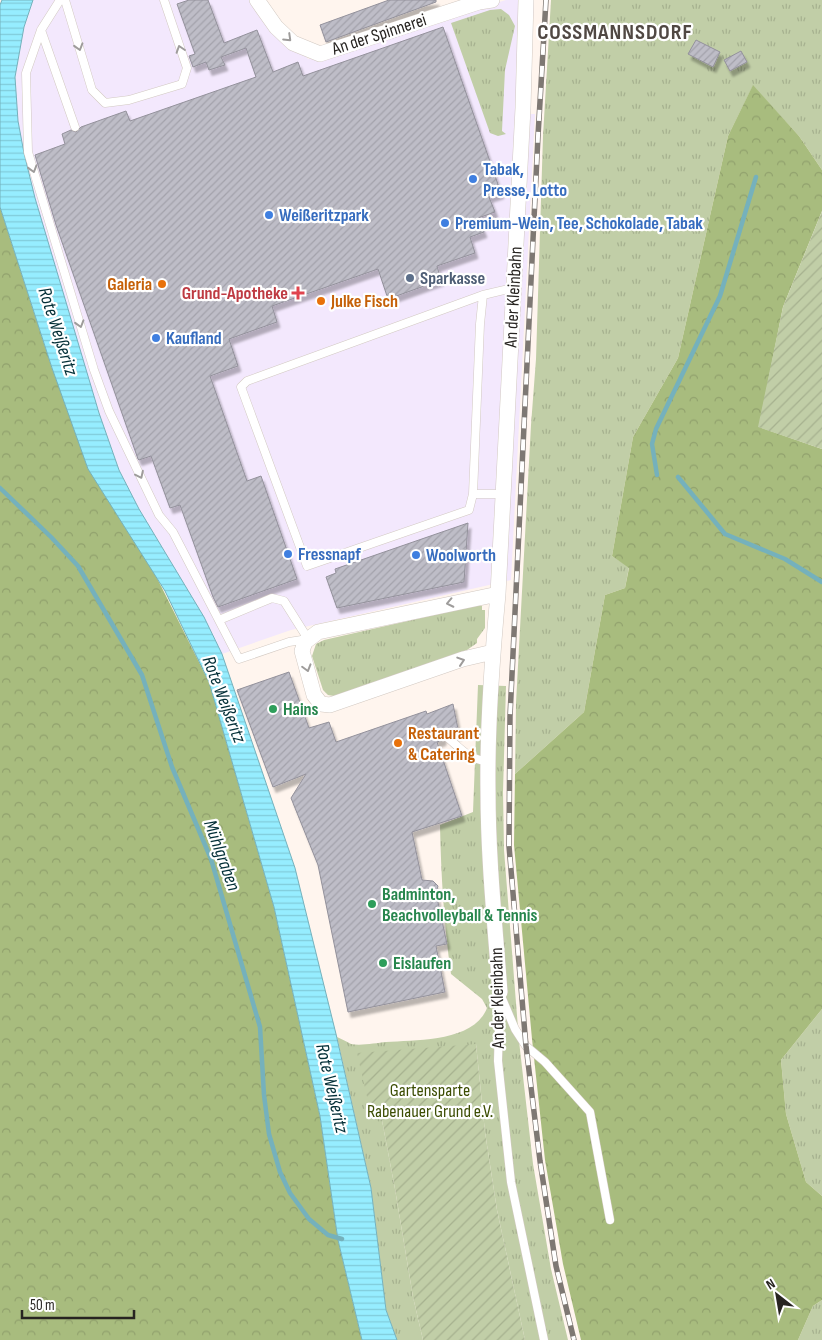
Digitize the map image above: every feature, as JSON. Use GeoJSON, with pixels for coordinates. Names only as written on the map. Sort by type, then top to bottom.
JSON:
{"type":"FeatureCollection","features":[{"type":"Feature","properties":{"kind":"street","name":"An der Spinnerei"},"geometry":{"type":"LineString","coordinates":[[257,0],[276,27],[293,43],[320,54],[483,1]]}},
{"type":"Feature","properties":{"kind":"street","name":"An der Kleinbahn"},"geometry":{"type":"LineString","coordinates":[[500,992],[492,893],[488,761],[523,108],[526,0]]}},
{"type":"Feature","properties":{"kind":"street"},"geometry":{"type":"LineString","coordinates":[[493,652],[463,660],[330,705],[321,704],[314,696],[302,651],[305,642],[318,632],[498,594]]}},
{"type":"Feature","properties":{"kind":"lane"},"geometry":{"type":"LineString","coordinates":[[60,0],[41,30],[26,73],[28,152],[94,370],[109,410],[159,515],[173,532],[239,659],[290,642],[308,639],[284,601],[272,598],[219,620]]}},
{"type":"Feature","properties":{"kind":"lane"},"geometry":{"type":"LineString","coordinates":[[65,0],[92,90],[105,103],[129,100],[182,84],[187,68],[164,0]]}},
{"type":"Feature","properties":{"kind":"lane"},"geometry":{"type":"LineString","coordinates":[[41,30],[75,127]]}},
{"type":"Feature","properties":{"kind":"lane"},"geometry":{"type":"LineString","coordinates":[[483,295],[480,324],[473,494],[469,510],[307,566],[241,387],[247,381],[258,376],[483,295],[513,288]]}},
{"type":"Feature","properties":{"kind":"lane"},"geometry":{"type":"LineString","coordinates":[[473,494],[503,494]]}},
{"type":"Feature","properties":{"kind":"lane"},"geometry":{"type":"LineString","coordinates":[[448,738],[466,754],[478,761],[488,761]]}},
{"type":"Feature","properties":{"kind":"lane"},"geometry":{"type":"LineString","coordinates":[[500,992],[515,1030],[526,1046],[545,1062],[590,1112],[610,1220]]}},
{"type":"Feature","properties":{"kind":"lane","name":"An der Kleinbahn"},"geometry":{"type":"LineString","coordinates":[[500,992],[498,1060],[511,1182],[544,1340]]}},
{"type":"Feature","properties":{"kind":"shaded area"},"geometry":{"type":"Polygon","coordinates":[[[33,0],[264,0],[308,59],[506,0],[534,0],[528,114],[535,114],[511,580],[291,630],[222,654],[204,617],[139,509],[119,470],[69,317],[35,198],[18,121],[15,77],[24,27],[33,0]]]}},
{"type":"Feature","properties":{"kind":"green space"},"geometry":{"type":"Polygon","coordinates":[[[551,0],[822,0],[822,170],[799,136],[753,86],[728,136],[678,358],[633,437],[612,556],[629,567],[625,588],[605,595],[584,712],[515,774],[516,703],[536,359],[543,136],[551,0]]]}},
{"type":"Feature","properties":{"kind":"green space"},"geometry":{"type":"Polygon","coordinates":[[[501,9],[509,15],[515,26],[505,70],[502,131],[506,134],[498,136],[490,133],[451,23],[490,10],[501,9]]]}},
{"type":"Feature","properties":{"kind":"green space"},"geometry":{"type":"Polygon","coordinates":[[[753,85],[799,136],[822,170],[822,211],[783,307],[759,427],[822,449],[822,1009],[781,1060],[786,1114],[806,1182],[822,1196],[822,1300],[813,1306],[798,1340],[581,1340],[563,1264],[545,1160],[514,845],[515,774],[584,712],[605,595],[625,588],[629,568],[612,556],[633,437],[678,358],[728,136],[753,85]]]}},
{"type":"Feature","properties":{"kind":"green space"},"geometry":{"type":"Polygon","coordinates":[[[0,207],[52,368],[209,682],[274,907],[320,1116],[338,1240],[362,1340],[0,1340],[0,207]]]}},
{"type":"Feature","properties":{"kind":"green space"},"geometry":{"type":"Polygon","coordinates":[[[822,211],[822,449],[758,427],[783,307],[822,211]]]}},
{"type":"Feature","properties":{"kind":"green space"},"geometry":{"type":"Polygon","coordinates":[[[478,605],[482,606],[482,610],[485,610],[485,628],[477,639],[477,643],[467,650],[334,696],[328,695],[323,690],[312,656],[316,644],[324,640],[478,605]]]}},
{"type":"Feature","properties":{"kind":"green space"},"geometry":{"type":"Polygon","coordinates":[[[478,685],[506,686],[503,792],[504,850],[519,1041],[533,1164],[551,1269],[568,1340],[525,1340],[497,1210],[485,1132],[476,1044],[369,1109],[380,1110],[413,1297],[423,1340],[397,1340],[386,1310],[371,1188],[337,1037],[351,1044],[359,1045],[443,1037],[470,1027],[480,1019],[487,1008],[482,999],[451,974],[440,844],[440,825],[473,812],[478,685]]]}},
{"type":"Feature","properties":{"kind":"green space"},"geometry":{"type":"Polygon","coordinates":[[[822,1009],[822,1196],[806,1182],[786,1114],[781,1060],[822,1009]]]}},
{"type":"Feature","properties":{"kind":"green space","name":"Gartensparte Rabenauer Grund e.V."},"geometry":{"type":"Polygon","coordinates":[[[476,1044],[485,1132],[497,1210],[525,1340],[423,1340],[413,1297],[380,1110],[370,1110],[357,1053],[476,1044]]]}},
{"type":"Feature","properties":{"kind":"green space"},"geometry":{"type":"Polygon","coordinates":[[[822,1300],[822,1340],[798,1340],[813,1306],[822,1300]]]}},
{"type":"Feature","properties":{"kind":"water","name":"Rote Weißeritz"},"geometry":{"type":"Polygon","coordinates":[[[2,0],[33,0],[24,27],[15,77],[18,121],[35,198],[99,413],[119,470],[139,509],[204,617],[222,654],[295,868],[336,1034],[371,1188],[386,1310],[397,1340],[362,1340],[338,1240],[320,1116],[274,907],[209,682],[165,591],[88,469],[52,368],[0,207],[0,5],[2,0]]]}},
{"type":"Feature","properties":{"kind":"building","name":"Weißeritzpark"},"geometry":{"type":"Polygon","coordinates":[[[189,0],[208,0],[224,43],[257,30],[273,72],[298,62],[303,76],[443,27],[501,193],[489,197],[495,212],[478,218],[484,232],[470,237],[475,253],[437,266],[441,280],[388,299],[378,269],[272,306],[277,322],[229,339],[238,366],[210,376],[247,481],[261,476],[297,579],[218,607],[180,505],[170,508],[151,456],[138,459],[56,225],[35,155],[65,144],[62,134],[71,130],[76,132],[81,127],[126,111],[130,121],[256,77],[246,48],[221,57],[225,65],[209,70],[206,62],[193,67],[189,56],[195,54],[177,4],[189,0]]]}},
{"type":"Feature","properties":{"kind":"building"},"geometry":{"type":"Polygon","coordinates":[[[389,0],[436,0],[436,2],[326,42],[320,25],[389,0]]]}},
{"type":"Feature","properties":{"kind":"building"},"geometry":{"type":"Polygon","coordinates":[[[696,40],[720,52],[713,67],[688,54],[696,40]]]}},
{"type":"Feature","properties":{"kind":"building"},"geometry":{"type":"Polygon","coordinates":[[[741,51],[747,62],[730,71],[724,60],[741,51]]]}},
{"type":"Feature","properties":{"kind":"building"},"geometry":{"type":"Polygon","coordinates":[[[468,523],[464,582],[337,608],[326,577],[336,573],[335,569],[468,523]]]}},
{"type":"Feature","properties":{"kind":"building"},"geometry":{"type":"Polygon","coordinates":[[[289,672],[309,728],[329,722],[336,742],[426,711],[427,714],[453,704],[459,734],[454,736],[446,733],[443,736],[443,740],[437,742],[462,816],[412,832],[422,880],[433,881],[438,886],[436,893],[447,944],[436,946],[445,992],[348,1012],[318,865],[291,798],[306,774],[273,787],[237,690],[289,672]]]}},
{"type":"Feature","properties":{"kind":"waterway"},"geometry":{"type":"LineString","coordinates":[[657,475],[652,444],[656,429],[720,296],[756,177]]}},
{"type":"Feature","properties":{"kind":"waterway"},"geometry":{"type":"LineString","coordinates":[[678,477],[725,534],[785,559],[822,582]]}},
{"type":"Feature","properties":{"kind":"waterway","name":"Mühlgraben"},"geometry":{"type":"LineString","coordinates":[[0,488],[78,566],[142,675],[172,767],[211,859],[260,1027],[264,1095],[269,1134],[280,1172],[290,1193],[309,1219],[328,1235],[342,1239]]}},
{"type":"Feature","properties":{"kind":"railway"},"geometry":{"type":"LineString","coordinates":[[546,0],[510,716],[509,846],[526,1046],[540,1161],[556,1266],[574,1340]]}},
{"type":"Feature","properties":{"kind":"place","name":"Tabak, Presse, Lotto"},"geometry":{"type":"Point","coordinates":[473,179]}},
{"type":"Feature","properties":{"kind":"place","name":"Weißeritzpark"},"geometry":{"type":"Point","coordinates":[269,215]}},
{"type":"Feature","properties":{"kind":"place","name":"Premium-Wein, Tee, Schokolade, Tabak"},"geometry":{"type":"Point","coordinates":[445,223]}},
{"type":"Feature","properties":{"kind":"place","name":"Sparkasse"},"geometry":{"type":"Point","coordinates":[410,278]}},
{"type":"Feature","properties":{"kind":"place","name":"Galeria"},"geometry":{"type":"Point","coordinates":[162,284]}},
{"type":"Feature","properties":{"kind":"place","name":"Grund-Apotheke"},"geometry":{"type":"Point","coordinates":[298,293]}},
{"type":"Feature","properties":{"kind":"place","name":"Julke Fisch"},"geometry":{"type":"Point","coordinates":[321,301]}},
{"type":"Feature","properties":{"kind":"place","name":"Kaufland"},"geometry":{"type":"Point","coordinates":[156,338]}},
{"type":"Feature","properties":{"kind":"place","name":"Fressnapf"},"geometry":{"type":"Point","coordinates":[288,554]}},
{"type":"Feature","properties":{"kind":"place","name":"Woolworth"},"geometry":{"type":"Point","coordinates":[416,555]}},
{"type":"Feature","properties":{"kind":"place","name":"Hains"},"geometry":{"type":"Point","coordinates":[273,709]}},
{"type":"Feature","properties":{"kind":"place","name":"Restaurant & Catering"},"geometry":{"type":"Point","coordinates":[398,743]}},
{"type":"Feature","properties":{"kind":"place","name":"Badminton, Beachvolleyball & Tennis"},"geometry":{"type":"Point","coordinates":[372,904]}},
{"type":"Feature","properties":{"kind":"place","name":"Eislaufen"},"geometry":{"type":"Point","coordinates":[383,963]}},
{"type":"Feature","properties":{"kind":"district","name":"COSSMANNSDORF"},"geometry":{"type":"Point","coordinates":[615,31]}}]}
